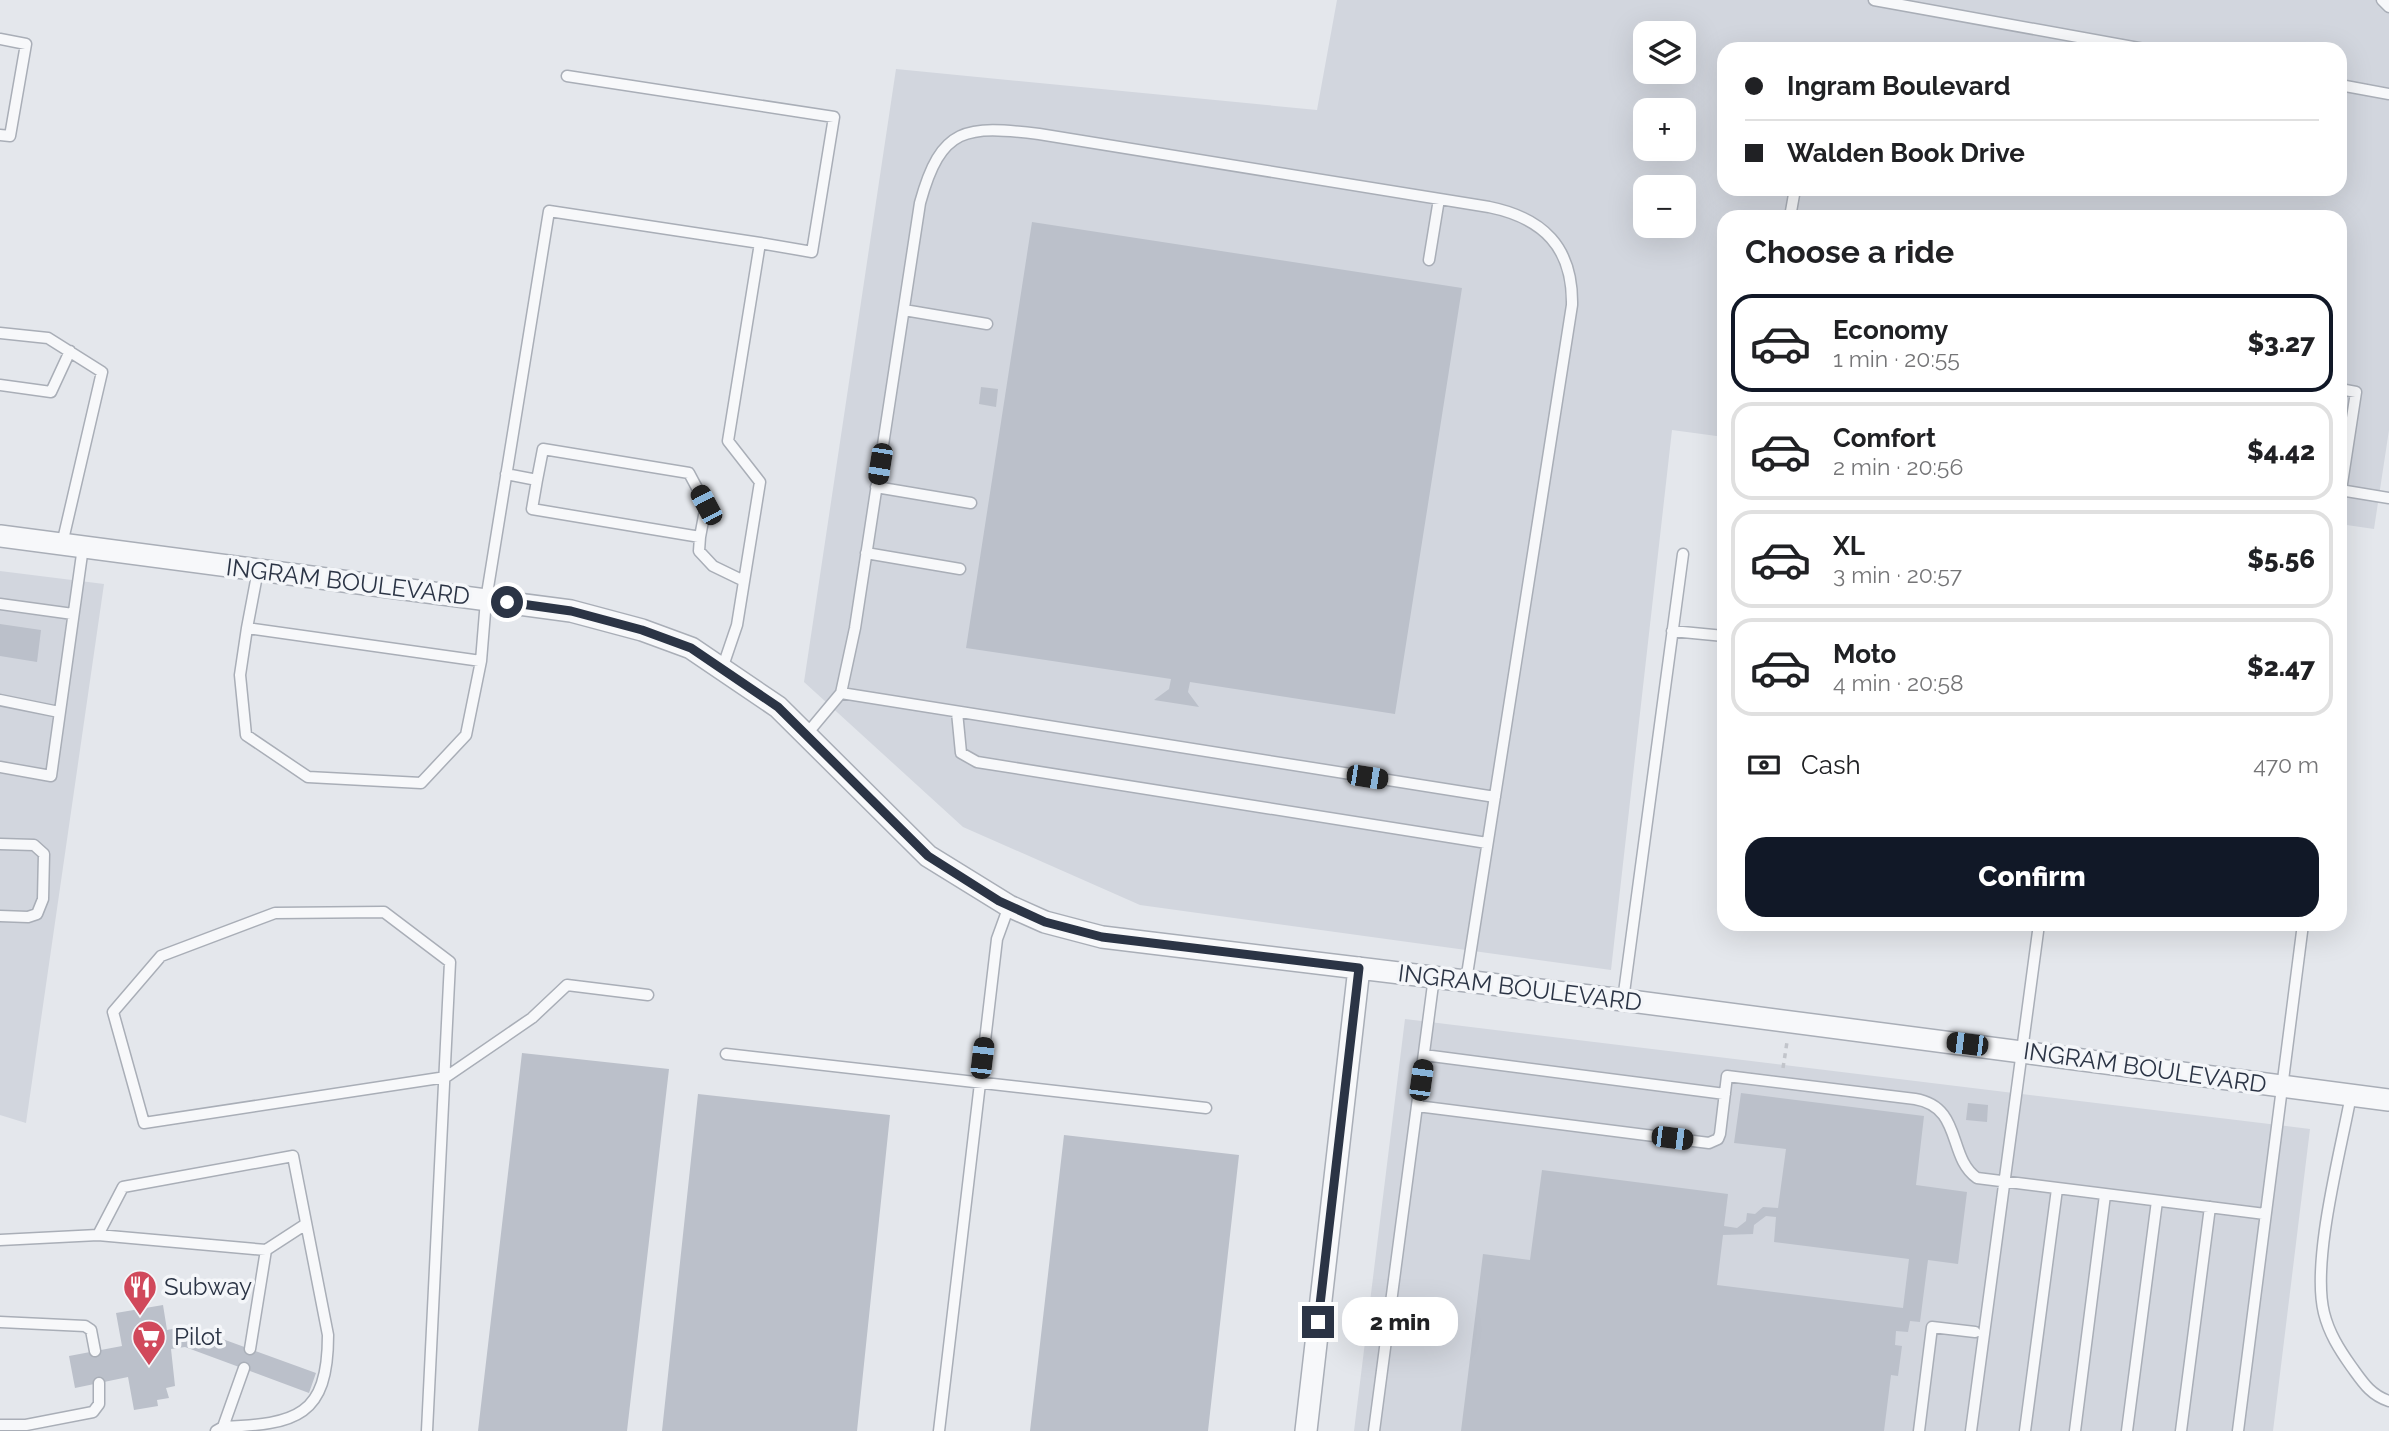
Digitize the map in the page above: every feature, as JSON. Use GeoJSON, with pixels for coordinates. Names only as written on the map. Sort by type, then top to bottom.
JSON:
{"type":"FeatureCollection","features":[{"type":"Feature","properties":{"kind":"street","name":"INGRAM BOULEVARD"},"geometry":{"type":"LineString","coordinates":[[0,536],[571,611],[642,630],[691,648],[778,707],[928,856],[1009,906],[1045,922],[1102,937],[1623,1000],[2389,1100]]}},
{"type":"Feature","properties":{"kind":"street"},"geometry":{"type":"LineString","coordinates":[[1306,1431],[1359,968]]}},
{"type":"Feature","properties":{"kind":"lane"},"geometry":{"type":"LineString","coordinates":[[1874,0],[2105,42]]}},
{"type":"Feature","properties":{"kind":"lane"},"geometry":{"type":"LineString","coordinates":[[2382,0],[2389,7]]}},
{"type":"Feature","properties":{"kind":"lane"},"geometry":{"type":"LineString","coordinates":[[0,38],[26,44],[10,136],[0,135]]}},
{"type":"Feature","properties":{"kind":"lane"},"geometry":{"type":"LineString","coordinates":[[258,570],[240,675],[246,735],[308,777],[421,783],[466,736],[481,661],[486,600],[549,211],[812,252],[834,117],[567,76]]}},
{"type":"Feature","properties":{"kind":"lane"},"geometry":{"type":"LineString","coordinates":[[2347,86],[2389,93]]}},
{"type":"Feature","properties":{"kind":"lane"},"geometry":{"type":"LineString","coordinates":[[805,736],[841,693],[927,177],[934,162],[950,141],[976,131],[1039,134],[1504,210],[1533,222],[1544,230],[1561,252],[1572,289],[1466,981]]}},
{"type":"Feature","properties":{"kind":"lane"},"geometry":{"type":"LineString","coordinates":[[1429,260],[1439,198]]}},
{"type":"Feature","properties":{"kind":"lane"},"geometry":{"type":"LineString","coordinates":[[722,669],[737,625],[760,482],[727,441],[760,243]]}},
{"type":"Feature","properties":{"kind":"lane"},"geometry":{"type":"LineString","coordinates":[[904,310],[987,324]]}},
{"type":"Feature","properties":{"kind":"lane"},"geometry":{"type":"LineString","coordinates":[[0,333],[48,338],[102,372],[73,545],[74,614],[51,776],[0,768]]}},
{"type":"Feature","properties":{"kind":"lane"},"geometry":{"type":"LineString","coordinates":[[0,385],[51,392],[70,351]]}},
{"type":"Feature","properties":{"kind":"lane"},"geometry":{"type":"LineString","coordinates":[[2347,390],[2356,392],[2347,427]]}},
{"type":"Feature","properties":{"kind":"lane"},"geometry":{"type":"LineString","coordinates":[[700,537],[532,509],[543,449],[689,473],[706,505],[699,551],[713,566],[744,581]]}},
{"type":"Feature","properties":{"kind":"lane"},"geometry":{"type":"LineString","coordinates":[[506,474],[537,480]]}},
{"type":"Feature","properties":{"kind":"lane"},"geometry":{"type":"LineString","coordinates":[[876,487],[971,503]]}},
{"type":"Feature","properties":{"kind":"lane"},"geometry":{"type":"LineString","coordinates":[[2347,491],[2389,498]]}},
{"type":"Feature","properties":{"kind":"lane"},"geometry":{"type":"LineString","coordinates":[[866,553],[960,569]]}},
{"type":"Feature","properties":{"kind":"lane"},"geometry":{"type":"LineString","coordinates":[[1623,1000],[1683,554]]}},
{"type":"Feature","properties":{"kind":"lane"},"geometry":{"type":"LineString","coordinates":[[0,604],[74,614]]}},
{"type":"Feature","properties":{"kind":"lane"},"geometry":{"type":"LineString","coordinates":[[247,628],[481,661]]}},
{"type":"Feature","properties":{"kind":"lane"},"geometry":{"type":"LineString","coordinates":[[1672,631],[1717,635]]}},
{"type":"Feature","properties":{"kind":"lane"},"geometry":{"type":"LineString","coordinates":[[841,693],[1495,797]]}},
{"type":"Feature","properties":{"kind":"lane"},"geometry":{"type":"LineString","coordinates":[[0,700],[59,712]]}},
{"type":"Feature","properties":{"kind":"lane"},"geometry":{"type":"LineString","coordinates":[[957,712],[961,753],[977,762],[1488,843]]}},
{"type":"Feature","properties":{"kind":"lane"},"geometry":{"type":"LineString","coordinates":[[0,844],[34,845],[44,854],[43,899],[37,914],[28,917],[0,916]]}},
{"type":"Feature","properties":{"kind":"lane"},"geometry":{"type":"LineString","coordinates":[[940,1431],[997,939],[1009,906]]}},
{"type":"Feature","properties":{"kind":"lane"},"geometry":{"type":"LineString","coordinates":[[427,1431],[446,1077],[450,962],[384,912],[275,913],[161,956],[113,1012],[144,1123],[446,1077],[532,1018],[567,985],[648,995]]}},
{"type":"Feature","properties":{"kind":"lane"},"geometry":{"type":"LineString","coordinates":[[1971,1431],[2038,931]]}},
{"type":"Feature","properties":{"kind":"lane"},"geometry":{"type":"LineString","coordinates":[[2238,1431],[2302,931]]}},
{"type":"Feature","properties":{"kind":"lane"},"geometry":{"type":"LineString","coordinates":[[1374,1431],[1434,977]]}},
{"type":"Feature","properties":{"kind":"lane"},"geometry":{"type":"LineString","coordinates":[[726,1054],[1206,1108]]}},
{"type":"Feature","properties":{"kind":"lane"},"geometry":{"type":"LineString","coordinates":[[1424,1055],[1725,1094]]}},
{"type":"Feature","properties":{"kind":"lane"},"geometry":{"type":"LineString","coordinates":[[1417,1106],[1709,1143],[1718,1139],[1720,1134],[1727,1076],[1923,1101],[1938,1108],[1944,1115],[1973,1175],[2003,1182],[2265,1214]]}},
{"type":"Feature","properties":{"kind":"lane"},"geometry":{"type":"LineString","coordinates":[[2351,1095],[2330,1204],[2320,1280],[2324,1313],[2335,1344],[2367,1388],[2378,1398],[2389,1401]]}},
{"type":"Feature","properties":{"kind":"lane"},"geometry":{"type":"LineString","coordinates":[[98,1235],[123,1187],[293,1156],[328,1335],[328,1363],[318,1396],[297,1416],[270,1425],[220,1429],[244,1368]]}},
{"type":"Feature","properties":{"kind":"lane"},"geometry":{"type":"LineString","coordinates":[[2025,1431],[2057,1189]]}},
{"type":"Feature","properties":{"kind":"lane"},"geometry":{"type":"LineString","coordinates":[[2076,1431],[2105,1195]]}},
{"type":"Feature","properties":{"kind":"lane"},"geometry":{"type":"LineString","coordinates":[[2127,1431],[2157,1201]]}},
{"type":"Feature","properties":{"kind":"lane"},"geometry":{"type":"LineString","coordinates":[[2181,1431],[2210,1208]]}},
{"type":"Feature","properties":{"kind":"lane"},"geometry":{"type":"LineString","coordinates":[[0,1240],[98,1235],[266,1250],[306,1224]]}},
{"type":"Feature","properties":{"kind":"lane"},"geometry":{"type":"LineString","coordinates":[[250,1349],[266,1250]]}},
{"type":"Feature","properties":{"kind":"lane"},"geometry":{"type":"LineString","coordinates":[[0,1322],[85,1326],[91,1331],[95,1351]]}},
{"type":"Feature","properties":{"kind":"lane"},"geometry":{"type":"LineString","coordinates":[[1919,1431],[1932,1327],[1975,1332]]}},
{"type":"Feature","properties":{"kind":"lane"},"geometry":{"type":"LineString","coordinates":[[0,1425],[26,1425],[93,1412],[99,1404],[99,1383]]}},
{"type":"Feature","properties":{"kind":"path"},"geometry":{"type":"LineString","coordinates":[[1783,1070],[1787,1042]]}},
{"type":"Feature","properties":{"kind":"shaded area"},"geometry":{"type":"Polygon","coordinates":[[[1337,0],[2389,0],[2389,430],[2374,529],[2347,525],[2347,210],[1717,210],[1717,436],[1672,430],[1611,970],[1140,905],[963,827],[804,682],[896,69],[1317,110],[1337,0]]]}},
{"type":"Feature","properties":{"kind":"shaded area"},"geometry":{"type":"Polygon","coordinates":[[[0,571],[104,584],[26,1123],[0,1115],[0,571]]]}},
{"type":"Feature","properties":{"kind":"shaded area"},"geometry":{"type":"Polygon","coordinates":[[[1405,1019],[2310,1129],[2273,1431],[1354,1431],[1405,1019]]]}},
{"type":"Feature","properties":{"kind":"building"},"geometry":{"type":"Polygon","coordinates":[[[1032,222],[1462,288],[1395,714],[1190,682],[1188,692],[1199,707],[1154,700],[1169,689],[1171,679],[966,648],[1032,222]]]}},
{"type":"Feature","properties":{"kind":"building"},"geometry":{"type":"Polygon","coordinates":[[[981,387],[998,389],[996,407],[979,404],[981,387]]]}},
{"type":"Feature","properties":{"kind":"building"},"geometry":{"type":"Polygon","coordinates":[[[0,624],[41,630],[37,662],[0,656],[0,624]]]}},
{"type":"Feature","properties":{"kind":"building"},"geometry":{"type":"Polygon","coordinates":[[[522,1053],[669,1069],[627,1431],[478,1431],[522,1053]]]}},
{"type":"Feature","properties":{"kind":"building"},"geometry":{"type":"Polygon","coordinates":[[[1741,1093],[1924,1116],[1916,1185],[1967,1192],[1958,1264],[1928,1260],[1920,1322],[1910,1321],[1908,1332],[1896,1331],[1895,1345],[1902,1346],[1898,1376],[1891,1375],[1884,1431],[1461,1431],[1483,1254],[1530,1260],[1542,1170],[1728,1194],[1724,1226],[1737,1228],[1746,1221],[1747,1213],[1755,1214],[1763,1207],[1778,1208],[1786,1149],[1734,1143],[1741,1093]],[[1766,1216],[1754,1225],[1753,1234],[1723,1235],[1717,1285],[1903,1308],[1909,1259],[1774,1242],[1776,1217],[1766,1216]]]}},
{"type":"Feature","properties":{"kind":"building"},"geometry":{"type":"Polygon","coordinates":[[[698,1094],[890,1115],[857,1431],[662,1431],[698,1094]]]}},
{"type":"Feature","properties":{"kind":"building"},"geometry":{"type":"Polygon","coordinates":[[[1968,1103],[1988,1105],[1987,1122],[1966,1120],[1968,1103]]]}},
{"type":"Feature","properties":{"kind":"building"},"geometry":{"type":"Polygon","coordinates":[[[1064,1135],[1239,1155],[1208,1431],[1030,1431],[1064,1135]]]}},
{"type":"Feature","properties":{"kind":"building"},"geometry":{"type":"Polygon","coordinates":[[[163,1305],[167,1330],[187,1326],[316,1373],[309,1393],[185,1347],[171,1349],[175,1386],[166,1388],[169,1398],[157,1400],[158,1406],[134,1410],[128,1377],[75,1388],[69,1356],[122,1346],[116,1313],[163,1305]]]}},
{"type":"Feature","properties":{"kind":"place","name":"Subway"},"geometry":{"type":"Point","coordinates":[140,1317]}},
{"type":"Feature","properties":{"kind":"place","name":"Pilot"},"geometry":{"type":"Point","coordinates":[149,1367]}},
{"type":"Feature","properties":{"kind":"route"},"geometry":{"type":"LineString","coordinates":[[507,602],[571,611],[642,630],[691,648],[778,707],[817,750],[928,856],[999,901],[1045,922],[1102,937],[1359,968],[1318,1322]]}}]}
